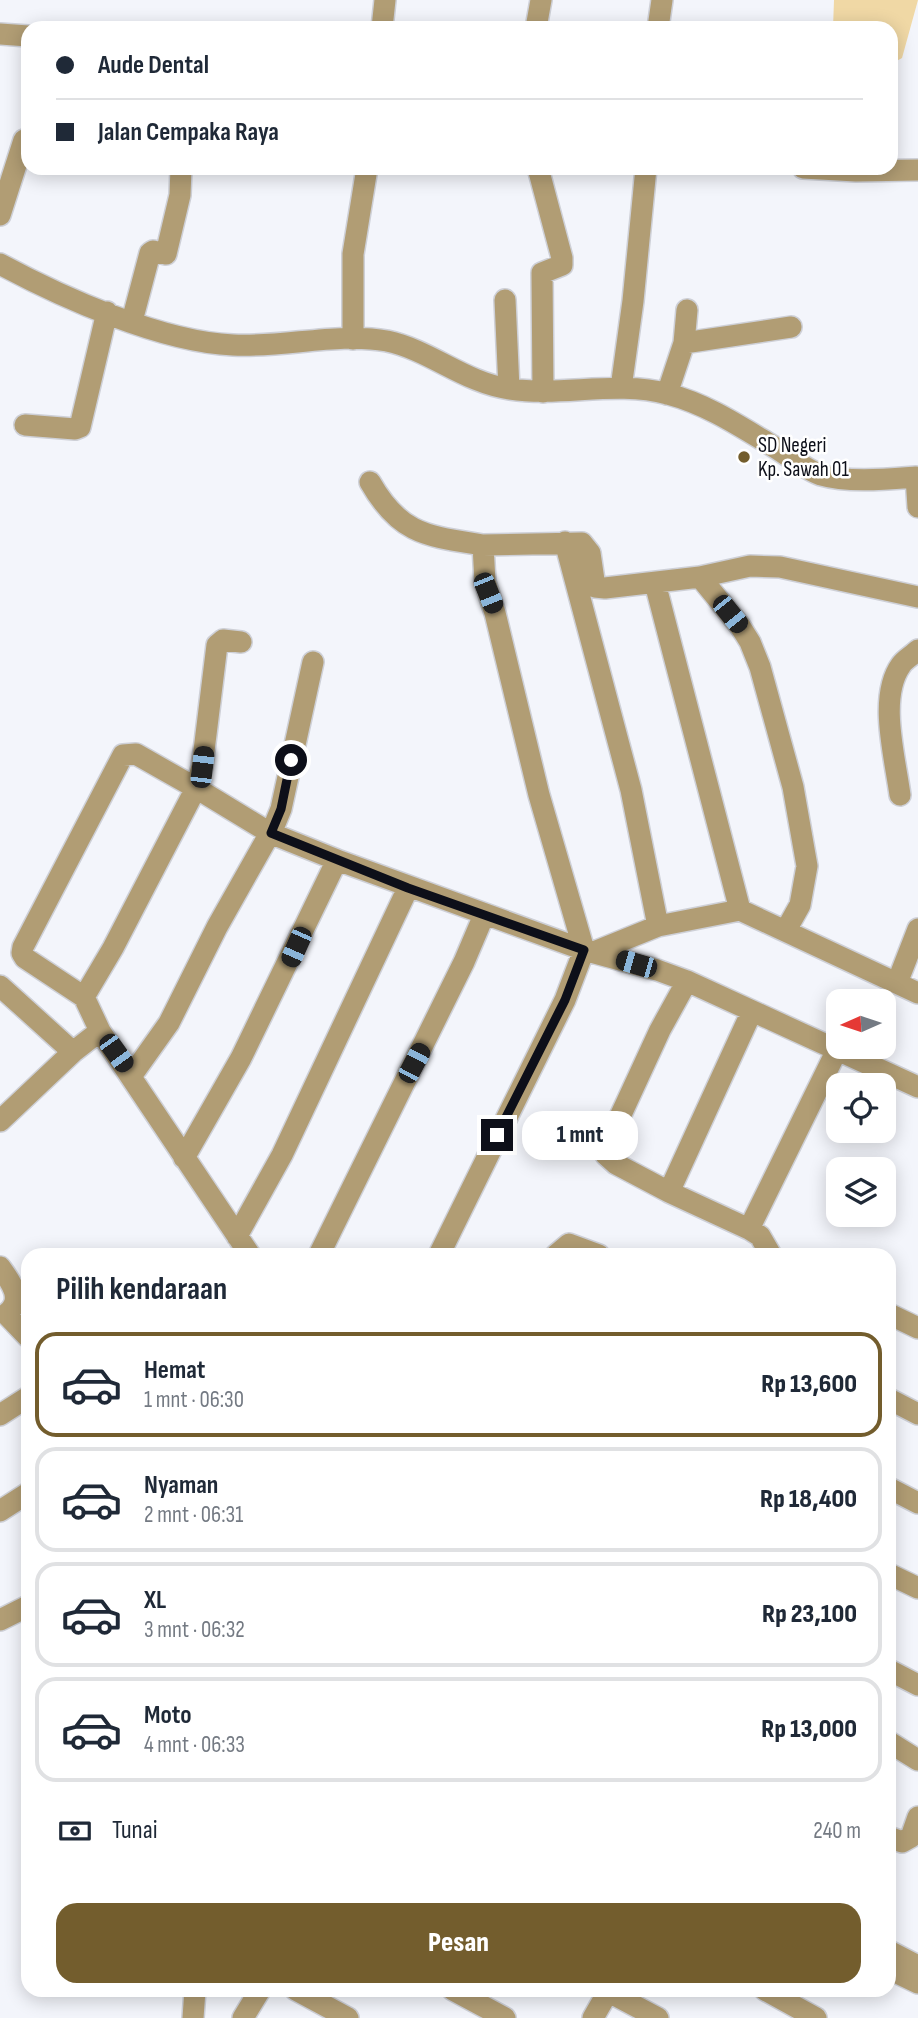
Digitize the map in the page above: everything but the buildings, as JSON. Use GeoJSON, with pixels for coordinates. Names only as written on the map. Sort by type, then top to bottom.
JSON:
{"type":"FeatureCollection","features":[{"type":"Feature","properties":{"kind":"street"},"geometry":{"type":"LineString","coordinates":[[383,21],[385,0]]}},
{"type":"Feature","properties":{"kind":"street"},"geometry":{"type":"LineString","coordinates":[[537,21],[541,0]]}},
{"type":"Feature","properties":{"kind":"street"},"geometry":{"type":"LineString","coordinates":[[659,21],[662,0]]}},
{"type":"Feature","properties":{"kind":"street"},"geometry":{"type":"LineString","coordinates":[[0,34],[21,36]]}},
{"type":"Feature","properties":{"kind":"street"},"geometry":{"type":"LineString","coordinates":[[0,215],[21,149]]}},
{"type":"Feature","properties":{"kind":"street"},"geometry":{"type":"LineString","coordinates":[[898,170],[918,170]]}},
{"type":"Feature","properties":{"kind":"street"},"geometry":{"type":"LineString","coordinates":[[132,321],[150,253],[153,251],[166,254],[168,250],[180,195],[181,175]]}},
{"type":"Feature","properties":{"kind":"street"},"geometry":{"type":"LineString","coordinates":[[353,339],[353,254],[366,175]]}},
{"type":"Feature","properties":{"kind":"street"},"geometry":{"type":"LineString","coordinates":[[540,175],[562,258],[562,265],[542,273],[542,392]]}},
{"type":"Feature","properties":{"kind":"street"},"geometry":{"type":"LineString","coordinates":[[621,388],[634,301],[645,175]]}},
{"type":"Feature","properties":{"kind":"street"},"geometry":{"type":"LineString","coordinates":[[0,264],[107,312],[183,339],[232,345],[372,340],[399,345],[485,384],[509,389],[542,392],[621,388],[667,394],[730,419],[821,475],[849,478],[917,477],[918,507]]}},
{"type":"Feature","properties":{"kind":"street"},"geometry":{"type":"LineString","coordinates":[[505,300],[509,389]]}},
{"type":"Feature","properties":{"kind":"street"},"geometry":{"type":"LineString","coordinates":[[667,394],[684,343],[687,310]]}},
{"type":"Feature","properties":{"kind":"street"},"geometry":{"type":"LineString","coordinates":[[25,425],[75,429],[80,426],[107,312]]}},
{"type":"Feature","properties":{"kind":"street"},"geometry":{"type":"LineString","coordinates":[[684,343],[791,327]]}},
{"type":"Feature","properties":{"kind":"street"},"geometry":{"type":"LineString","coordinates":[[369,482],[383,505],[412,529],[436,537],[483,545],[582,543],[588,548],[595,587],[700,577],[750,566],[780,567],[918,597]]}},
{"type":"Feature","properties":{"kind":"street"},"geometry":{"type":"LineString","coordinates":[[565,542],[631,790],[658,926]]}},
{"type":"Feature","properties":{"kind":"street"},"geometry":{"type":"LineString","coordinates":[[442,1248],[589,951],[539,795],[488,593],[484,575],[483,545]]}},
{"type":"Feature","properties":{"kind":"street"},"geometry":{"type":"LineString","coordinates":[[700,577],[750,642],[760,667],[793,787],[807,866],[800,905],[786,930]]}},
{"type":"Feature","properties":{"kind":"street"},"geometry":{"type":"LineString","coordinates":[[655,583],[740,910]]}},
{"type":"Feature","properties":{"kind":"street"},"geometry":{"type":"LineString","coordinates":[[0,1121],[86,1042],[84,997],[113,948],[198,779],[218,645],[223,640],[241,642]]}},
{"type":"Feature","properties":{"kind":"street"},"geometry":{"type":"LineString","coordinates":[[900,795],[889,700],[902,663],[918,650]]}},
{"type":"Feature","properties":{"kind":"street"},"geometry":{"type":"LineString","coordinates":[[132,1075],[169,1023],[217,927],[275,822],[313,662]]}},
{"type":"Feature","properties":{"kind":"street"},"geometry":{"type":"LineString","coordinates":[[84,997],[25,958],[23,947],[123,755],[136,754],[198,779],[337,860],[408,888],[589,951],[687,981],[826,1045]]}},
{"type":"Feature","properties":{"kind":"street"},"geometry":{"type":"LineString","coordinates":[[184,1158],[247,1046],[337,860]]}},
{"type":"Feature","properties":{"kind":"street"},"geometry":{"type":"LineString","coordinates":[[237,1236],[282,1155],[408,888]]}},
{"type":"Feature","properties":{"kind":"street"},"geometry":{"type":"LineString","coordinates":[[589,951],[658,926],[740,910],[918,993]]}},
{"type":"Feature","properties":{"kind":"street"},"geometry":{"type":"LineString","coordinates":[[322,1248],[485,915]]}},
{"type":"Feature","properties":{"kind":"street"},"geometry":{"type":"LineString","coordinates":[[897,984],[918,929]]}},
{"type":"Feature","properties":{"kind":"street"},"geometry":{"type":"LineString","coordinates":[[687,981],[660,1030],[606,1147],[606,1155],[615,1164],[669,1192],[749,1229],[760,1236],[767,1248]]}},
{"type":"Feature","properties":{"kind":"street"},"geometry":{"type":"LineString","coordinates":[[5,998],[86,1042],[132,1075],[245,1248]]}},
{"type":"Feature","properties":{"kind":"street"},"geometry":{"type":"LineString","coordinates":[[669,1192],[752,1011]]}},
{"type":"Feature","properties":{"kind":"street"},"geometry":{"type":"LineString","coordinates":[[749,1229],[833,1059]]}},
{"type":"Feature","properties":{"kind":"street"},"geometry":{"type":"LineString","coordinates":[[857,1059],[918,1087]]}},
{"type":"Feature","properties":{"kind":"street"},"geometry":{"type":"LineString","coordinates":[[564,1248],[569,1244],[580,1248]]}},
{"type":"Feature","properties":{"kind":"street"},"geometry":{"type":"LineString","coordinates":[[0,1267],[12,1284],[16,1297],[14,1308],[3,1316],[21,1331]]}},
{"type":"Feature","properties":{"kind":"street"},"geometry":{"type":"LineString","coordinates":[[896,1317],[918,1328]]}},
{"type":"Feature","properties":{"kind":"street"},"geometry":{"type":"LineString","coordinates":[[0,1415],[21,1402]]}},
{"type":"Feature","properties":{"kind":"street"},"geometry":{"type":"LineString","coordinates":[[896,1403],[918,1414]]}},
{"type":"Feature","properties":{"kind":"street"},"geometry":{"type":"LineString","coordinates":[[896,1492],[918,1503]]}},
{"type":"Feature","properties":{"kind":"street"},"geometry":{"type":"LineString","coordinates":[[0,1511],[21,1498]]}},
{"type":"Feature","properties":{"kind":"street"},"geometry":{"type":"LineString","coordinates":[[896,1577],[918,1588]]}},
{"type":"Feature","properties":{"kind":"street"},"geometry":{"type":"LineString","coordinates":[[0,1620],[21,1610]]}},
{"type":"Feature","properties":{"kind":"street"},"geometry":{"type":"LineString","coordinates":[[896,1674],[918,1685]]}},
{"type":"Feature","properties":{"kind":"street"},"geometry":{"type":"LineString","coordinates":[[896,1746],[918,1760]]}},
{"type":"Feature","properties":{"kind":"street"},"geometry":{"type":"LineString","coordinates":[[896,1840],[902,1842],[911,1837],[918,1817]]}},
{"type":"Feature","properties":{"kind":"street"},"geometry":{"type":"LineString","coordinates":[[896,1955],[918,1966]]}},
{"type":"Feature","properties":{"kind":"street"},"geometry":{"type":"LineString","coordinates":[[896,1972],[918,1983]]}},
{"type":"Feature","properties":{"kind":"street"},"geometry":{"type":"LineString","coordinates":[[193,2018],[194,1997]]}},
{"type":"Feature","properties":{"kind":"street"},"geometry":{"type":"LineString","coordinates":[[243,2018],[256,1997]]}},
{"type":"Feature","properties":{"kind":"street"},"geometry":{"type":"LineString","coordinates":[[309,1997],[348,2018]]}},
{"type":"Feature","properties":{"kind":"street"},"geometry":{"type":"LineString","coordinates":[[466,1997],[505,2018]]}},
{"type":"Feature","properties":{"kind":"street"},"geometry":{"type":"LineString","coordinates":[[593,2018],[604,1997]]}},
{"type":"Feature","properties":{"kind":"street"},"geometry":{"type":"LineString","coordinates":[[620,1997],[658,2018]]}},
{"type":"Feature","properties":{"kind":"street"},"geometry":{"type":"LineString","coordinates":[[778,1997],[816,2018]]}},
{"type":"Feature","properties":{"kind":"shaded area"},"geometry":{"type":"Polygon","coordinates":[[[834,0],[918,0],[902,58],[898,60],[898,21],[833,21],[834,0]]]}},
{"type":"Feature","properties":{"kind":"place","name":"SD Negeri Kp. Sawah 01"},"geometry":{"type":"Point","coordinates":[744,457]}},
{"type":"Feature","properties":{"kind":"route"},"geometry":{"type":"LineString","coordinates":[[291,760],[281,809],[271,833],[408,888],[584,950],[565,1000],[497,1135]]}}]}
